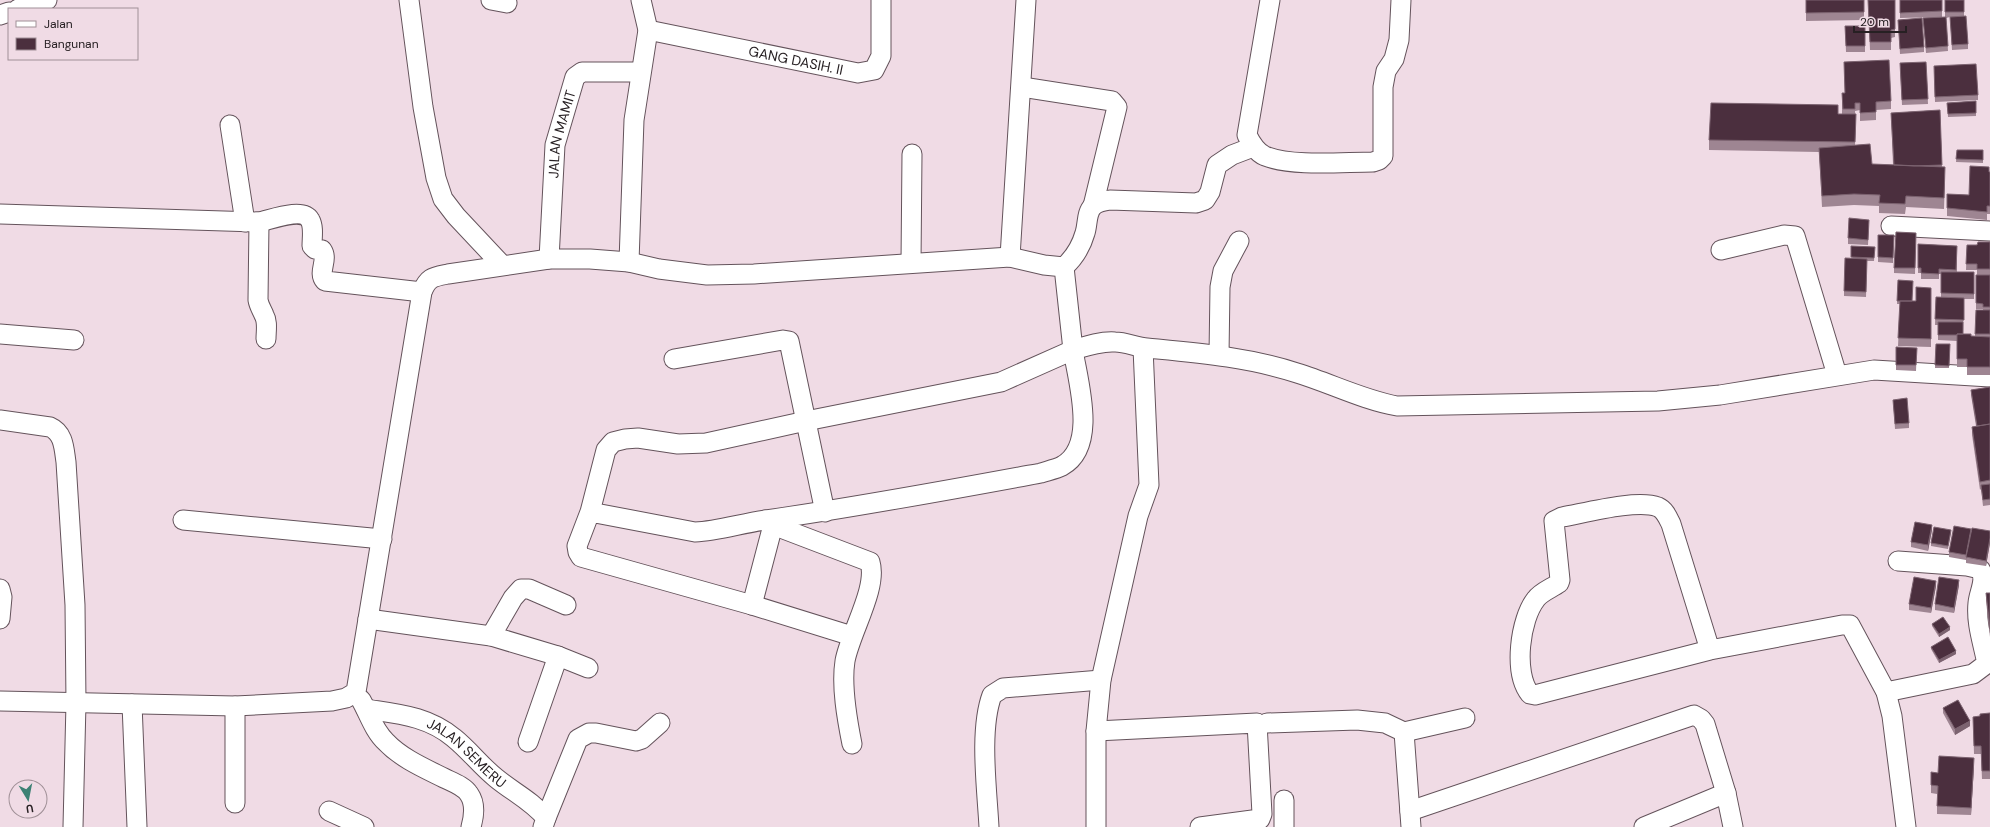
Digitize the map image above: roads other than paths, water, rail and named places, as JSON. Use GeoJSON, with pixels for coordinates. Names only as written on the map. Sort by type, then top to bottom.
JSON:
{"type":"FeatureCollection","features":[{"type":"Feature","properties":{"kind":"street"},"geometry":{"type":"LineString","coordinates":[[21,8],[47,0]]}},
{"type":"Feature","properties":{"kind":"street"},"geometry":{"type":"LineString","coordinates":[[409,0],[423,107],[436,178],[443,199],[456,216],[502,265]]}},
{"type":"Feature","properties":{"kind":"street"},"geometry":{"type":"LineString","coordinates":[[629,262],[634,120],[640,72],[648,30],[641,0]]}},
{"type":"Feature","properties":{"kind":"street","name":"GANG DASIH. II"},"geometry":{"type":"LineString","coordinates":[[648,30],[858,73],[874,70],[881,56],[882,0]]}},
{"type":"Feature","properties":{"kind":"street"},"geometry":{"type":"LineString","coordinates":[[1010,257],[1022,88],[1026,0]]}},
{"type":"Feature","properties":{"kind":"street"},"geometry":{"type":"LineString","coordinates":[[1270,0],[1260,70],[1247,135],[1253,147],[1264,156],[1293,162],[1373,162],[1379,160],[1383,156],[1383,87],[1386,71],[1394,59],[1398,40],[1401,0]]}},
{"type":"Feature","properties":{"kind":"street","name":"JALAN MAMIT"},"geometry":{"type":"LineString","coordinates":[[549,259],[555,145],[575,77],[582,72],[640,72]]}},
{"type":"Feature","properties":{"kind":"street"},"geometry":{"type":"LineString","coordinates":[[471,827],[474,818],[474,806],[469,794],[461,786],[416,763],[386,743],[377,731],[356,692],[422,292],[426,281],[434,277],[502,265],[549,259],[590,259],[629,262],[659,269],[707,275],[754,274],[1010,257],[1044,265],[1064,267],[1072,260],[1081,246],[1086,232],[1089,212],[1092,206],[1117,107],[1112,100],[1022,88]]}},
{"type":"Feature","properties":{"kind":"street"},"geometry":{"type":"LineString","coordinates":[[230,126],[252,222],[258,300],[260,309],[266,320],[266,339]]}},
{"type":"Feature","properties":{"kind":"street"},"geometry":{"type":"LineString","coordinates":[[1092,206],[1100,201],[1110,200],[1196,204],[1205,200],[1210,192],[1217,165],[1232,155],[1253,147]]}},
{"type":"Feature","properties":{"kind":"street"},"geometry":{"type":"LineString","coordinates":[[911,263],[912,154]]}},
{"type":"Feature","properties":{"kind":"street"},"geometry":{"type":"LineString","coordinates":[[0,214],[252,222],[291,214],[304,215],[309,218],[312,224],[312,246],[315,249],[322,250],[324,254],[322,275],[325,281],[422,292]]}},
{"type":"Feature","properties":{"kind":"street"},"geometry":{"type":"LineString","coordinates":[[1891,226],[1990,231]]}},
{"type":"Feature","properties":{"kind":"street"},"geometry":{"type":"LineString","coordinates":[[1721,250],[1784,235],[1795,236],[1837,376]]}},
{"type":"Feature","properties":{"kind":"street"},"geometry":{"type":"LineString","coordinates":[[1219,355],[1220,287],[1224,271],[1239,241]]}},
{"type":"Feature","properties":{"kind":"street"},"geometry":{"type":"LineString","coordinates":[[590,512],[694,532],[712,531],[769,523],[1041,473],[1061,466],[1077,452],[1082,432],[1083,415],[1073,350],[1064,267]]}},
{"type":"Feature","properties":{"kind":"street"},"geometry":{"type":"LineString","coordinates":[[0,334],[74,340]]}},
{"type":"Feature","properties":{"kind":"street"},"geometry":{"type":"LineString","coordinates":[[674,359],[783,340],[789,341],[825,512]]}},
{"type":"Feature","properties":{"kind":"street"},"geometry":{"type":"LineString","coordinates":[[852,636],[752,605],[582,558],[578,552],[577,546],[590,512],[606,450],[613,442],[625,438],[638,438],[678,444],[706,443],[806,421],[1001,382],[1073,350],[1096,344],[1115,342],[1143,348],[1219,355],[1284,369],[1370,399],[1398,406],[1658,401],[1720,395],[1874,370],[1990,377]]}},
{"type":"Feature","properties":{"kind":"street"},"geometry":{"type":"LineString","coordinates":[[1096,827],[1096,731],[1101,680],[1138,516],[1149,485],[1143,348]]}},
{"type":"Feature","properties":{"kind":"street"},"geometry":{"type":"LineString","coordinates":[[0,420],[56,429],[63,443],[66,462],[76,605],[76,703],[73,827]]}},
{"type":"Feature","properties":{"kind":"street"},"geometry":{"type":"LineString","coordinates":[[1710,650],[1671,524],[1666,513],[1659,507],[1638,504],[1562,517],[1554,521],[1560,580],[1559,583],[1535,600],[1521,641],[1520,664],[1522,677],[1530,694],[1535,695],[1710,650],[1850,625],[1886,692],[1892,716],[1906,827]]}},
{"type":"Feature","properties":{"kind":"street"},"geometry":{"type":"LineString","coordinates":[[183,520],[382,539]]}},
{"type":"Feature","properties":{"kind":"street"},"geometry":{"type":"LineString","coordinates":[[752,605],[769,523]]}},
{"type":"Feature","properties":{"kind":"street"},"geometry":{"type":"LineString","coordinates":[[769,523],[870,562],[873,571],[845,661],[844,674],[852,744]]}},
{"type":"Feature","properties":{"kind":"street"},"geometry":{"type":"LineString","coordinates":[[1886,692],[1973,674],[1985,665],[1986,659],[1978,616],[1978,600],[1983,582],[1983,574],[1980,569],[1967,566],[1898,561]]}},
{"type":"Feature","properties":{"kind":"street"},"geometry":{"type":"LineString","coordinates":[[0,589],[2,597],[0,619]]}},
{"type":"Feature","properties":{"kind":"street"},"geometry":{"type":"LineString","coordinates":[[491,636],[513,598],[521,589],[529,589],[566,605]]}},
{"type":"Feature","properties":{"kind":"street"},"geometry":{"type":"LineString","coordinates":[[368,619],[491,636],[558,656],[588,668]]}},
{"type":"Feature","properties":{"kind":"street"},"geometry":{"type":"LineString","coordinates":[[528,742],[558,656]]}},
{"type":"Feature","properties":{"kind":"street"},"geometry":{"type":"LineString","coordinates":[[989,827],[986,739],[989,703],[992,695],[1003,688],[1101,680]]}},
{"type":"Feature","properties":{"kind":"street"},"geometry":{"type":"LineString","coordinates":[[0,701],[235,706],[332,701],[346,698],[356,692]]}},
{"type":"Feature","properties":{"kind":"street"},"geometry":{"type":"LineString","coordinates":[[132,704],[137,827]]}},
{"type":"Feature","properties":{"kind":"street"},"geometry":{"type":"LineString","coordinates":[[235,706],[235,803]]}},
{"type":"Feature","properties":{"kind":"street","name":"JALAN SEMERU"},"geometry":{"type":"LineString","coordinates":[[366,709],[413,716],[438,726],[455,738],[495,778],[538,808],[545,822]]}},
{"type":"Feature","properties":{"kind":"street"},"geometry":{"type":"LineString","coordinates":[[1404,732],[1410,819],[1694,715],[1701,719],[1705,724],[1726,793],[1733,827]]}},
{"type":"Feature","properties":{"kind":"street"},"geometry":{"type":"LineString","coordinates":[[1267,723],[1357,720],[1385,723],[1404,732],[1465,718]]}},
{"type":"Feature","properties":{"kind":"street"},"geometry":{"type":"LineString","coordinates":[[1096,731],[1257,723],[1262,814],[1260,819],[1200,827]]}},
{"type":"Feature","properties":{"kind":"street"},"geometry":{"type":"LineString","coordinates":[[545,822],[578,739],[589,733],[596,733],[636,741],[642,739],[660,724]]}},
{"type":"Feature","properties":{"kind":"street"},"geometry":{"type":"LineString","coordinates":[[1644,827],[1726,793]]}},
{"type":"Feature","properties":{"kind":"street"},"geometry":{"type":"LineString","coordinates":[[1284,800],[1284,827]]}},
{"type":"Feature","properties":{"kind":"street"},"geometry":{"type":"LineString","coordinates":[[329,811],[364,827]]}}]}
